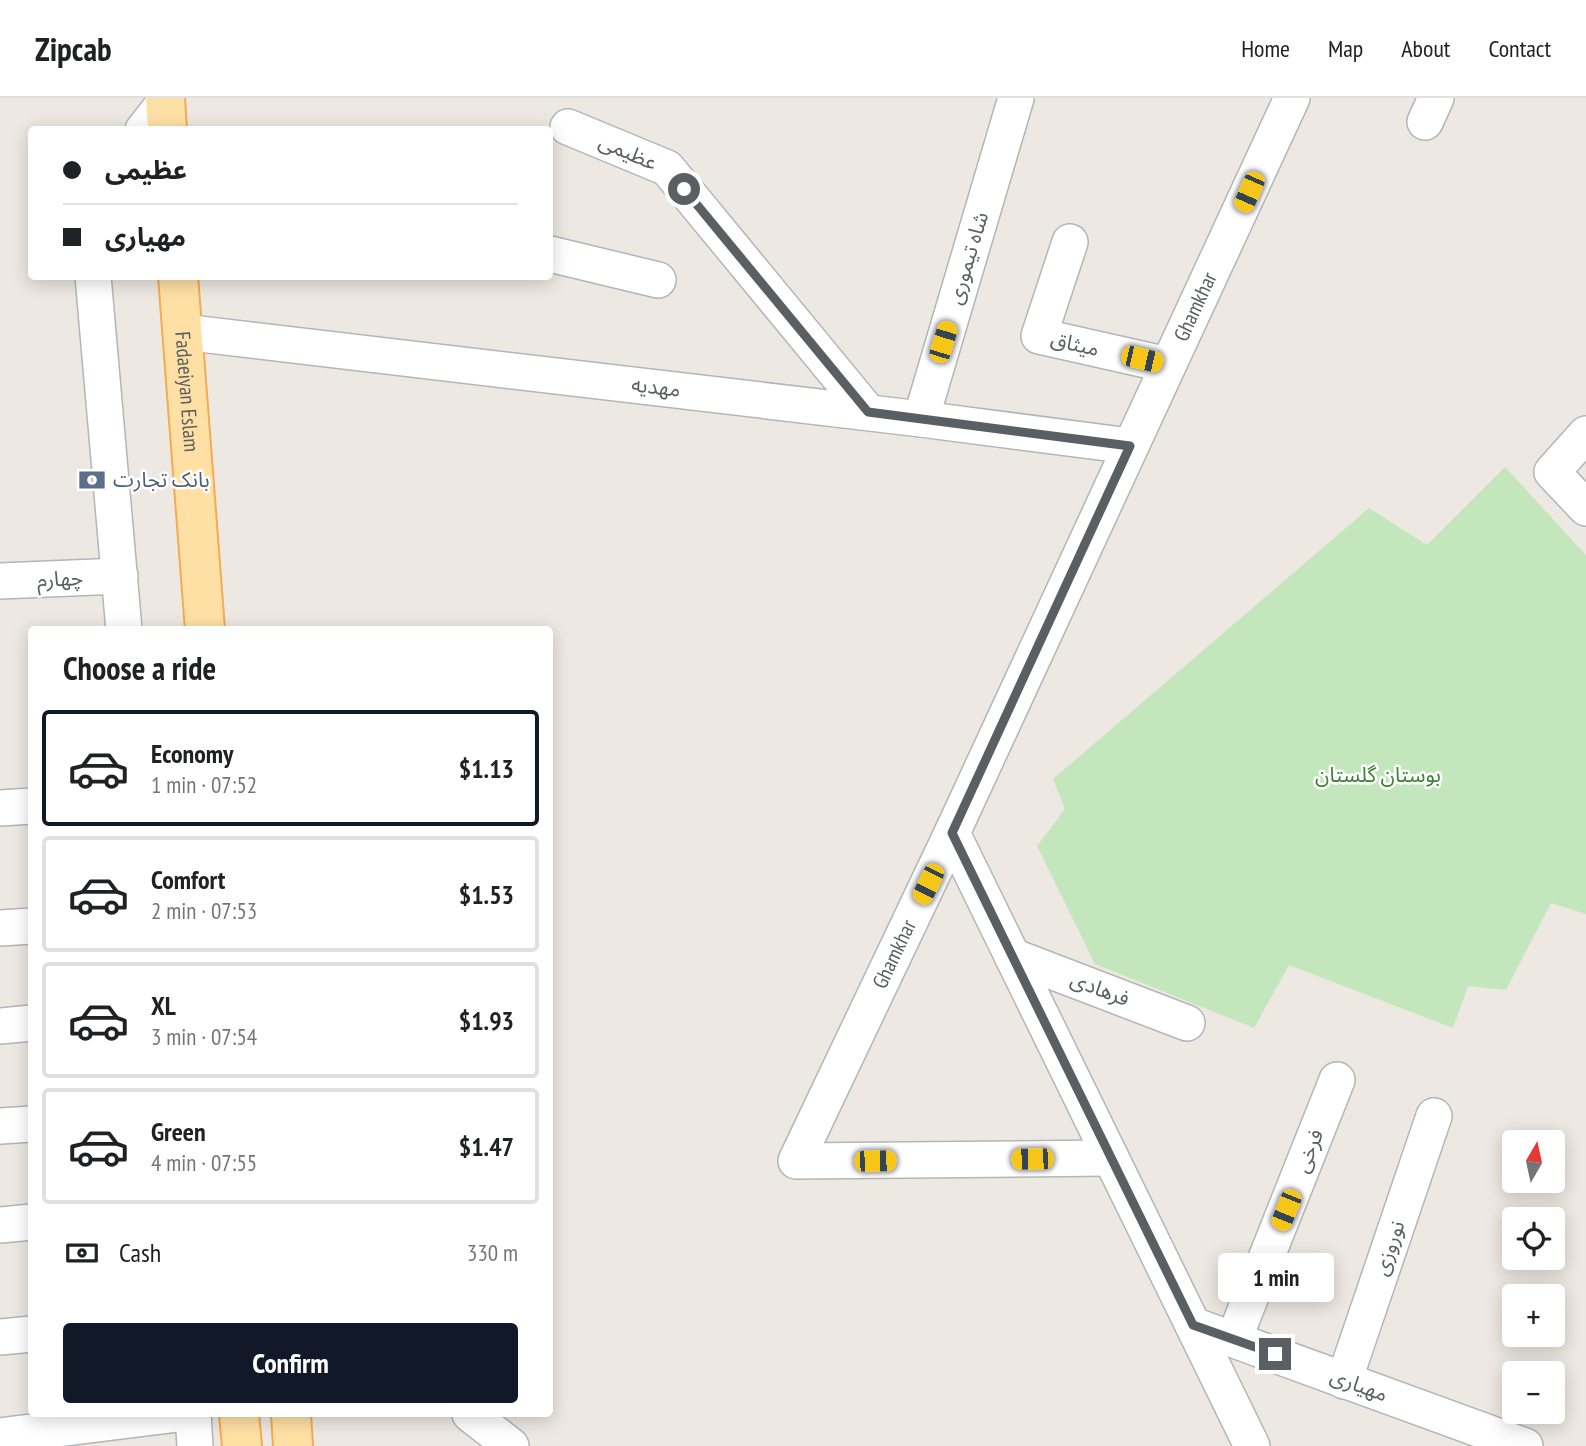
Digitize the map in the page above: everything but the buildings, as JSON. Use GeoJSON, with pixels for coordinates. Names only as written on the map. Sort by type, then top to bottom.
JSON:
{"type":"FeatureCollection","features":[{"type":"Feature","properties":{"kind":"main road","name":"Fadaeiyan Eslam"},"geometry":{"type":"LineString","coordinates":[[178,280],[205,626]]}},
{"type":"Feature","properties":{"kind":"main road"},"geometry":{"type":"LineString","coordinates":[[239,1417],[242,1446]]}},
{"type":"Feature","properties":{"kind":"main road"},"geometry":{"type":"LineString","coordinates":[[291,1417],[293,1446]]}},
{"type":"Feature","properties":{"kind":"street","name":"شاه تیموری"},"geometry":{"type":"LineString","coordinates":[[921,419],[1016,98]]}},
{"type":"Feature","properties":{"kind":"street","name":"Ghamkhar"},"geometry":{"type":"LineString","coordinates":[[1111,1158],[796,1161],[952,833],[1292,98]]}},
{"type":"Feature","properties":{"kind":"street","name":"عظیمی"},"geometry":{"type":"LineString","coordinates":[[568,127],[667,168],[868,412]]}},
{"type":"Feature","properties":{"kind":"street","name":"میثاق"},"geometry":{"type":"LineString","coordinates":[[1070,242],[1039,336],[1168,365]]}},
{"type":"Feature","properties":{"kind":"street"},"geometry":{"type":"LineString","coordinates":[[553,255],[658,281]]}},
{"type":"Feature","properties":{"kind":"street"},"geometry":{"type":"LineString","coordinates":[[93,280],[124,626]]}},
{"type":"Feature","properties":{"kind":"street","name":"مهدیه"},"geometry":{"type":"LineString","coordinates":[[183,332],[868,412],[1130,446]]}},
{"type":"Feature","properties":{"kind":"street"},"geometry":{"type":"LineString","coordinates":[[1586,434],[1552,472],[1586,508]]}},
{"type":"Feature","properties":{"kind":"street","name":"چهارم"},"geometry":{"type":"LineString","coordinates":[[0,582],[120,576]]}},
{"type":"Feature","properties":{"kind":"street"},"geometry":{"type":"LineString","coordinates":[[0,808],[28,806]]}},
{"type":"Feature","properties":{"kind":"street"},"geometry":{"type":"LineString","coordinates":[[952,833],[1252,1446]]}},
{"type":"Feature","properties":{"kind":"street"},"geometry":{"type":"LineString","coordinates":[[0,929],[28,926]]}},
{"type":"Feature","properties":{"kind":"street","name":"فرهادی"},"geometry":{"type":"LineString","coordinates":[[1012,956],[1187,1023]]}},
{"type":"Feature","properties":{"kind":"street"},"geometry":{"type":"LineString","coordinates":[[0,1026],[28,1023]]}},
{"type":"Feature","properties":{"kind":"street","name":"فرخی"},"geometry":{"type":"LineString","coordinates":[[1234,1339],[1337,1080]]}},
{"type":"Feature","properties":{"kind":"street","name":"نوروزی"},"geometry":{"type":"LineString","coordinates":[[1344,1381],[1434,1116]]}},
{"type":"Feature","properties":{"kind":"street"},"geometry":{"type":"LineString","coordinates":[[0,1126],[28,1124]]}},
{"type":"Feature","properties":{"kind":"street"},"geometry":{"type":"LineString","coordinates":[[0,1225],[28,1222]]}},
{"type":"Feature","properties":{"kind":"street","name":"مهیاری"},"geometry":{"type":"LineString","coordinates":[[1193,1325],[1510,1444]]}},
{"type":"Feature","properties":{"kind":"street"},"geometry":{"type":"LineString","coordinates":[[0,1337],[28,1334]]}},
{"type":"Feature","properties":{"kind":"street"},"geometry":{"type":"LineString","coordinates":[[0,1436],[154,1417]]}},
{"type":"Feature","properties":{"kind":"street"},"geometry":{"type":"LineString","coordinates":[[193,1417],[195,1446]]}},
{"type":"Feature","properties":{"kind":"street"},"geometry":{"type":"LineString","coordinates":[[474,1417],[511,1446]]}},
{"type":"Feature","properties":{"kind":"green space","name":"بوستان گلستان"},"geometry":{"type":"Polygon","coordinates":[[[1505,467],[1586,555],[1586,914],[1551,903],[1506,990],[1468,986],[1453,1028],[1289,965],[1254,1028],[1095,964],[1037,846],[1065,809],[1053,779],[1369,508],[1427,545],[1505,467]]]}},
{"type":"Feature","properties":{"kind":"place","name":"بانک تجارت"},"geometry":{"type":"Point","coordinates":[92,480]}},
{"type":"Feature","properties":{"kind":"route"},"geometry":{"type":"LineString","coordinates":[[684,189],[868,412],[1130,446],[952,833],[1193,1325],[1275,1354]]}}]}
